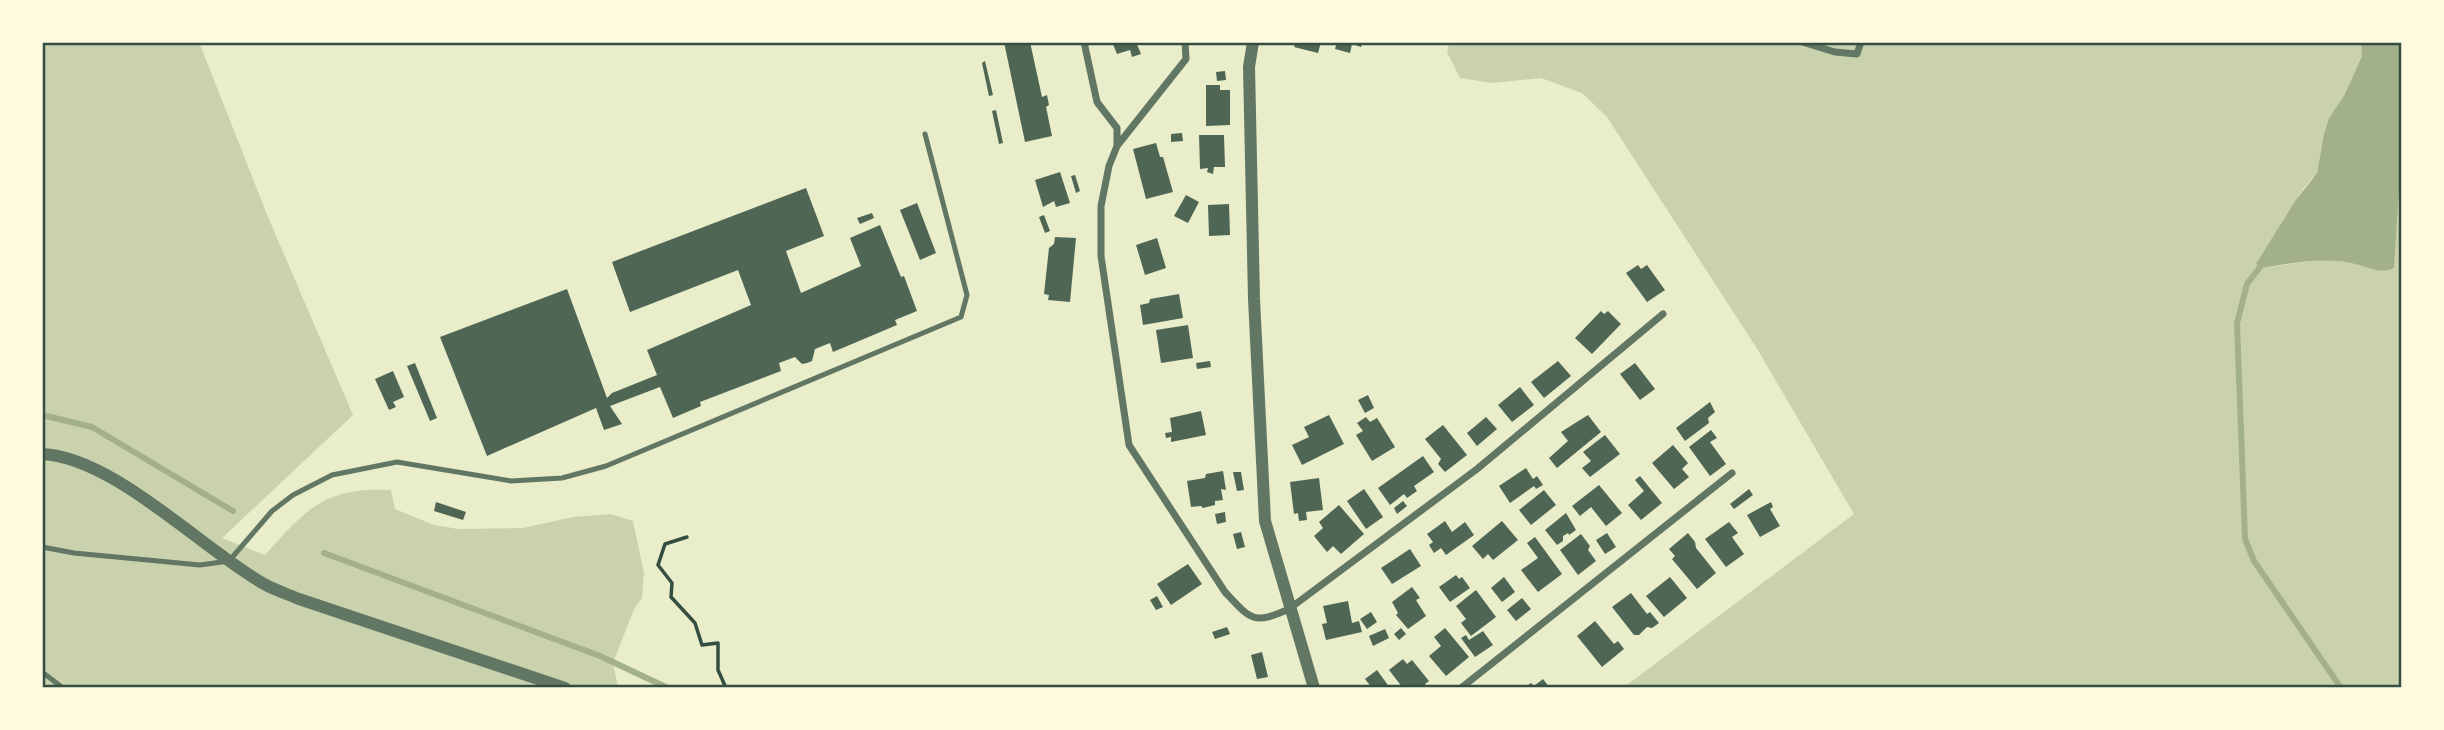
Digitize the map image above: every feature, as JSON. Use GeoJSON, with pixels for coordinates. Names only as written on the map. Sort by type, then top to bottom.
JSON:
{"type":"FeatureCollection","features":[{"type":"Feature","properties":{"kind":"street"},"geometry":{"type":"LineString","coordinates":[[1084,42],[1097,102],[1117,128],[1117,146]]}},
{"type":"Feature","properties":{"kind":"street"},"geometry":{"type":"LineString","coordinates":[[1185,42],[1186,59],[1117,146],[1109,166],[1101,206],[1101,257],[1129,445],[1225,592],[1244,613],[1258,620],[1289,609],[1477,469],[1663,314]]}},
{"type":"Feature","properties":{"kind":"street"},"geometry":{"type":"LineString","coordinates":[[1253,42],[1249,67],[1254,299],[1265,521],[1314,688]]}},
{"type":"Feature","properties":{"kind":"street"},"geometry":{"type":"LineString","coordinates":[[1802,42],[1835,52],[1857,54],[1861,42]]}},
{"type":"Feature","properties":{"kind":"street"},"geometry":{"type":"LineString","coordinates":[[42,454],[60,454],[113,478],[229,561],[265,584],[299,600],[565,688]]}},
{"type":"Feature","properties":{"kind":"street"},"geometry":{"type":"LineString","coordinates":[[1461,688],[1732,473]]}},
{"type":"Feature","properties":{"kind":"lane"},"geometry":{"type":"LineString","coordinates":[[42,547],[74,553],[200,565],[229,561],[272,511],[293,495],[332,475],[397,463],[511,481],[562,478],[606,466],[961,317],[967,295],[925,134]]}},
{"type":"Feature","properties":{"kind":"lane"},"geometry":{"type":"LineString","coordinates":[[42,672],[64,688]]}},
{"type":"Feature","properties":{"kind":"path"},"geometry":{"type":"LineString","coordinates":[[687,537],[665,544],[658,565],[672,583],[671,597],[695,623],[702,645],[718,643],[718,670],[726,688]]}},
{"type":"Feature","properties":{"kind":"shaded area"},"geometry":{"type":"Polygon","coordinates":[[[42,42],[199,42],[268,217],[353,415],[222,538],[265,555],[293,525],[319,504],[349,492],[368,490],[391,490],[395,509],[434,525],[458,529],[523,528],[573,517],[611,514],[633,521],[644,573],[642,598],[634,609],[613,663],[618,688],[42,688],[42,42]]]}},
{"type":"Feature","properties":{"kind":"shaded area"},"geometry":{"type":"Polygon","coordinates":[[[1449,42],[2361,42],[2362,56],[2344,97],[2329,118],[2324,132],[2317,173],[2282,221],[2262,268],[2325,259],[2352,263],[2401,157],[2399,139],[2402,132],[2402,688],[1623,688],[1854,514],[1756,347],[1607,117],[1582,93],[1541,78],[1492,83],[1460,78],[1447,52],[1449,42]]]}},
{"type":"Feature","properties":{"kind":"shaded area"},"geometry":{"type":"Polygon","coordinates":[[[2361,42],[2402,42],[2402,132],[2399,139],[2401,156],[2394,268],[2378,270],[2351,263],[2306,261],[2262,268],[2256,264],[2295,201],[2317,173],[2329,118],[2344,96],[2362,56],[2361,42]]]}},
{"type":"Feature","properties":{"kind":"building"},"geometry":{"type":"Polygon","coordinates":[[[1004,42],[1030,42],[1042,97],[1047,95],[1049,105],[1046,107],[1052,136],[1025,142],[1004,42]]]}},
{"type":"Feature","properties":{"kind":"building"},"geometry":{"type":"Polygon","coordinates":[[[1112,42],[1136,42],[1141,54],[1132,57],[1130,50],[1117,54],[1112,42]]]}},
{"type":"Feature","properties":{"kind":"building"},"geometry":{"type":"Polygon","coordinates":[[[1296,42],[1321,42],[1318,53],[1294,47],[1296,42]]]}},
{"type":"Feature","properties":{"kind":"building"},"geometry":{"type":"Polygon","coordinates":[[[1337,42],[1363,42],[1361,47],[1352,44],[1350,53],[1335,49],[1337,42]]]}},
{"type":"Feature","properties":{"kind":"building"},"geometry":{"type":"Polygon","coordinates":[[[985,61],[993,95],[989,96],[982,63],[985,61]]]}},
{"type":"Feature","properties":{"kind":"building"},"geometry":{"type":"Polygon","coordinates":[[[1225,71],[1226,80],[1217,81],[1216,72],[1225,71]]]}},
{"type":"Feature","properties":{"kind":"building"},"geometry":{"type":"Polygon","coordinates":[[[1206,85],[1220,85],[1220,90],[1230,90],[1230,125],[1206,126],[1206,85]]]}},
{"type":"Feature","properties":{"kind":"building"},"geometry":{"type":"Polygon","coordinates":[[[996,110],[1003,143],[999,144],[992,111],[996,110]]]}},
{"type":"Feature","properties":{"kind":"building"},"geometry":{"type":"Polygon","coordinates":[[[1182,133],[1183,141],[1171,142],[1171,134],[1182,133]]]}},
{"type":"Feature","properties":{"kind":"building"},"geometry":{"type":"Polygon","coordinates":[[[1199,135],[1224,135],[1225,167],[1214,167],[1213,174],[1207,172],[1208,168],[1200,169],[1199,135]]]}},
{"type":"Feature","properties":{"kind":"building"},"geometry":{"type":"Polygon","coordinates":[[[1156,143],[1173,192],[1146,199],[1133,149],[1156,143]]]}},
{"type":"Feature","properties":{"kind":"building"},"geometry":{"type":"Polygon","coordinates":[[[1060,172],[1070,203],[1056,207],[1054,201],[1043,207],[1035,180],[1060,172]]]}},
{"type":"Feature","properties":{"kind":"building"},"geometry":{"type":"Polygon","coordinates":[[[1075,175],[1080,191],[1076,193],[1071,176],[1075,175]]]}},
{"type":"Feature","properties":{"kind":"building"},"geometry":{"type":"Polygon","coordinates":[[[806,188],[824,236],[786,251],[801,293],[861,266],[850,238],[880,225],[917,311],[895,320],[897,325],[833,352],[830,343],[815,349],[812,361],[807,363],[802,364],[795,357],[779,363],[781,371],[700,402],[701,406],[673,418],[660,387],[610,406],[622,424],[604,430],[596,408],[487,456],[440,337],[567,289],[607,398],[612,393],[657,375],[647,350],[751,305],[738,270],[630,312],[612,262],[806,188]]]}},
{"type":"Feature","properties":{"kind":"building"},"geometry":{"type":"Polygon","coordinates":[[[1186,195],[1199,202],[1188,223],[1174,216],[1186,195]]]}},
{"type":"Feature","properties":{"kind":"building"},"geometry":{"type":"Polygon","coordinates":[[[917,203],[936,253],[920,260],[900,210],[917,203]]]}},
{"type":"Feature","properties":{"kind":"building"},"geometry":{"type":"Polygon","coordinates":[[[1229,204],[1230,235],[1209,236],[1208,205],[1229,204]]]}},
{"type":"Feature","properties":{"kind":"building"},"geometry":{"type":"Polygon","coordinates":[[[872,213],[874,218],[860,224],[857,218],[872,213]]]}},
{"type":"Feature","properties":{"kind":"building"},"geometry":{"type":"Polygon","coordinates":[[[1044,215],[1050,231],[1045,233],[1039,217],[1044,215]]]}},
{"type":"Feature","properties":{"kind":"building"},"geometry":{"type":"Polygon","coordinates":[[[1055,237],[1076,238],[1070,302],[1048,300],[1049,295],[1044,294],[1049,248],[1054,244],[1055,237]]]}},
{"type":"Feature","properties":{"kind":"building"},"geometry":{"type":"Polygon","coordinates":[[[1157,238],[1166,268],[1145,275],[1136,245],[1157,238]]]}},
{"type":"Feature","properties":{"kind":"building"},"geometry":{"type":"Polygon","coordinates":[[[1638,265],[1641,269],[1647,265],[1665,290],[1647,302],[1626,273],[1638,265]]]}},
{"type":"Feature","properties":{"kind":"building"},"geometry":{"type":"Polygon","coordinates":[[[1179,294],[1183,318],[1143,325],[1140,305],[1149,303],[1150,299],[1179,294]]]}},
{"type":"Feature","properties":{"kind":"building"},"geometry":{"type":"Polygon","coordinates":[[[1601,311],[1604,314],[1608,311],[1621,324],[1592,354],[1575,338],[1601,311]]]}},
{"type":"Feature","properties":{"kind":"building"},"geometry":{"type":"Polygon","coordinates":[[[1188,325],[1193,358],[1161,363],[1156,330],[1188,325]]]}},
{"type":"Feature","properties":{"kind":"building"},"geometry":{"type":"Polygon","coordinates":[[[1210,361],[1211,367],[1197,369],[1196,363],[1210,361]]]}},
{"type":"Feature","properties":{"kind":"building"},"geometry":{"type":"Polygon","coordinates":[[[1558,361],[1571,376],[1544,398],[1531,382],[1558,361]]]}},
{"type":"Feature","properties":{"kind":"building"},"geometry":{"type":"Polygon","coordinates":[[[415,363],[437,418],[430,421],[407,366],[415,363]]]}},
{"type":"Feature","properties":{"kind":"building"},"geometry":{"type":"Polygon","coordinates":[[[1635,363],[1655,389],[1640,400],[1620,374],[1635,363]]]}},
{"type":"Feature","properties":{"kind":"building"},"geometry":{"type":"Polygon","coordinates":[[[393,371],[404,397],[393,402],[396,407],[389,410],[375,379],[393,371]]]}},
{"type":"Feature","properties":{"kind":"building"},"geometry":{"type":"Polygon","coordinates":[[[1520,387],[1534,405],[1512,422],[1498,405],[1520,387]]]}},
{"type":"Feature","properties":{"kind":"building"},"geometry":{"type":"Polygon","coordinates":[[[1368,395],[1374,408],[1365,413],[1358,400],[1368,395]]]}},
{"type":"Feature","properties":{"kind":"building"},"geometry":{"type":"Polygon","coordinates":[[[1710,402],[1715,412],[1708,418],[1709,423],[1685,441],[1676,428],[1710,402]]]}},
{"type":"Feature","properties":{"kind":"building"},"geometry":{"type":"Polygon","coordinates":[[[1201,411],[1206,435],[1171,442],[1171,437],[1166,438],[1165,433],[1172,432],[1170,418],[1201,411]]]}},
{"type":"Feature","properties":{"kind":"building"},"geometry":{"type":"Polygon","coordinates":[[[1329,415],[1344,444],[1302,465],[1292,445],[1309,437],[1304,427],[1329,415]]]}},
{"type":"Feature","properties":{"kind":"building"},"geometry":{"type":"Polygon","coordinates":[[[1588,415],[1601,432],[1557,468],[1549,458],[1568,441],[1561,432],[1588,415]]]}},
{"type":"Feature","properties":{"kind":"building"},"geometry":{"type":"Polygon","coordinates":[[[1366,417],[1370,422],[1377,418],[1395,447],[1372,461],[1356,435],[1363,431],[1357,423],[1366,417]]]}},
{"type":"Feature","properties":{"kind":"building"},"geometry":{"type":"Polygon","coordinates":[[[1486,417],[1497,429],[1477,446],[1467,433],[1486,417]]]}},
{"type":"Feature","properties":{"kind":"building"},"geometry":{"type":"Polygon","coordinates":[[[1443,425],[1467,455],[1445,472],[1438,464],[1441,459],[1425,439],[1443,425]]]}},
{"type":"Feature","properties":{"kind":"building"},"geometry":{"type":"Polygon","coordinates":[[[1711,430],[1717,438],[1710,442],[1726,464],[1710,476],[1689,447],[1711,430]]]}},
{"type":"Feature","properties":{"kind":"building"},"geometry":{"type":"Polygon","coordinates":[[[1605,435],[1620,454],[1590,477],[1582,468],[1591,461],[1583,452],[1605,435]]]}},
{"type":"Feature","properties":{"kind":"building"},"geometry":{"type":"Polygon","coordinates":[[[1673,445],[1688,463],[1682,469],[1689,477],[1674,489],[1652,463],[1673,445]]]}},
{"type":"Feature","properties":{"kind":"building"},"geometry":{"type":"Polygon","coordinates":[[[1423,456],[1434,472],[1414,486],[1417,491],[1407,498],[1404,494],[1390,505],[1378,488],[1423,456]]]}},
{"type":"Feature","properties":{"kind":"building"},"geometry":{"type":"Polygon","coordinates":[[[1526,468],[1533,479],[1537,476],[1543,485],[1536,489],[1534,486],[1510,503],[1499,486],[1526,468]]]}},
{"type":"Feature","properties":{"kind":"building"},"geometry":{"type":"Polygon","coordinates":[[[1223,471],[1226,490],[1221,489],[1223,500],[1203,508],[1191,507],[1187,481],[1223,471]]]}},
{"type":"Feature","properties":{"kind":"building"},"geometry":{"type":"Polygon","coordinates":[[[1233,472],[1241,472],[1244,490],[1237,491],[1233,472]]]}},
{"type":"Feature","properties":{"kind":"building"},"geometry":{"type":"Polygon","coordinates":[[[1640,476],[1662,503],[1641,520],[1628,505],[1644,491],[1635,480],[1640,476]]]}},
{"type":"Feature","properties":{"kind":"building"},"geometry":{"type":"Polygon","coordinates":[[[1319,478],[1323,510],[1306,512],[1307,520],[1299,521],[1298,513],[1294,514],[1290,482],[1319,478]]]}},
{"type":"Feature","properties":{"kind":"building"},"geometry":{"type":"Polygon","coordinates":[[[1599,485],[1622,513],[1606,526],[1591,507],[1580,516],[1572,506],[1599,485]]]}},
{"type":"Feature","properties":{"kind":"building"},"geometry":{"type":"Polygon","coordinates":[[[1364,489],[1383,517],[1366,529],[1347,501],[1364,489]]]}},
{"type":"Feature","properties":{"kind":"building"},"geometry":{"type":"Polygon","coordinates":[[[1749,489],[1753,495],[1734,509],[1730,504],[1749,489]]]}},
{"type":"Feature","properties":{"kind":"building"},"geometry":{"type":"Polygon","coordinates":[[[1544,490],[1556,505],[1531,525],[1519,510],[1544,490]]]}},
{"type":"Feature","properties":{"kind":"building"},"geometry":{"type":"Polygon","coordinates":[[[1403,501],[1407,506],[1397,514],[1394,508],[1403,501]]]}},
{"type":"Feature","properties":{"kind":"building"},"geometry":{"type":"Polygon","coordinates":[[[436,502],[466,512],[463,520],[434,511],[436,502]]]}},
{"type":"Feature","properties":{"kind":"building"},"geometry":{"type":"Polygon","coordinates":[[[1771,502],[1773,507],[1770,509],[1780,526],[1760,537],[1747,515],[1771,502]]]}},
{"type":"Feature","properties":{"kind":"building"},"geometry":{"type":"Polygon","coordinates":[[[1339,505],[1364,534],[1341,554],[1333,546],[1327,552],[1314,536],[1323,528],[1319,522],[1339,505]]]}},
{"type":"Feature","properties":{"kind":"building"},"geometry":{"type":"Polygon","coordinates":[[[1225,512],[1226,522],[1217,524],[1215,514],[1225,512]]]}},
{"type":"Feature","properties":{"kind":"building"},"geometry":{"type":"Polygon","coordinates":[[[1566,513],[1576,530],[1563,536],[1563,541],[1557,545],[1545,530],[1566,513]]]}},
{"type":"Feature","properties":{"kind":"building"},"geometry":{"type":"Polygon","coordinates":[[[1445,521],[1452,532],[1465,522],[1474,535],[1446,555],[1441,548],[1434,553],[1429,545],[1433,542],[1427,534],[1445,521]]]}},
{"type":"Feature","properties":{"kind":"building"},"geometry":{"type":"Polygon","coordinates":[[[1502,521],[1518,540],[1493,560],[1488,554],[1483,559],[1472,546],[1502,521]]]}},
{"type":"Feature","properties":{"kind":"building"},"geometry":{"type":"Polygon","coordinates":[[[1729,522],[1738,533],[1732,537],[1744,554],[1726,567],[1705,539],[1729,522]]]}},
{"type":"Feature","properties":{"kind":"building"},"geometry":{"type":"Polygon","coordinates":[[[1241,532],[1245,547],[1237,549],[1233,534],[1241,532]]]}},
{"type":"Feature","properties":{"kind":"building"},"geometry":{"type":"Polygon","coordinates":[[[1607,533],[1616,547],[1605,554],[1596,540],[1607,533]]]}},
{"type":"Feature","properties":{"kind":"building"},"geometry":{"type":"Polygon","coordinates":[[[1688,533],[1716,573],[1697,589],[1672,559],[1675,556],[1669,549],[1688,533]]]}},
{"type":"Feature","properties":{"kind":"building"},"geometry":{"type":"Polygon","coordinates":[[[1581,534],[1596,561],[1578,575],[1560,550],[1581,534]]]}},
{"type":"Feature","properties":{"kind":"building"},"geometry":{"type":"Polygon","coordinates":[[[1535,537],[1562,574],[1538,592],[1521,570],[1538,558],[1527,543],[1535,537]]]}},
{"type":"Feature","properties":{"kind":"building"},"geometry":{"type":"Polygon","coordinates":[[[1410,549],[1421,566],[1392,584],[1381,568],[1410,549]]]}},
{"type":"Feature","properties":{"kind":"building"},"geometry":{"type":"Polygon","coordinates":[[[1188,564],[1202,584],[1171,605],[1157,584],[1188,564]]]}},
{"type":"Feature","properties":{"kind":"building"},"geometry":{"type":"Polygon","coordinates":[[[1456,575],[1459,579],[1462,577],[1470,588],[1450,602],[1439,587],[1456,575]]]}},
{"type":"Feature","properties":{"kind":"building"},"geometry":{"type":"Polygon","coordinates":[[[1504,577],[1515,592],[1502,602],[1491,588],[1504,577]]]}},
{"type":"Feature","properties":{"kind":"building"},"geometry":{"type":"Polygon","coordinates":[[[1670,577],[1687,598],[1664,617],[1646,596],[1670,577]]]}},
{"type":"Feature","properties":{"kind":"building"},"geometry":{"type":"Polygon","coordinates":[[[1412,587],[1420,598],[1416,600],[1426,616],[1408,629],[1396,615],[1398,613],[1392,602],[1412,587]]]}},
{"type":"Feature","properties":{"kind":"building"},"geometry":{"type":"Polygon","coordinates":[[[1476,590],[1496,617],[1471,636],[1461,623],[1466,619],[1456,606],[1476,590]]]}},
{"type":"Feature","properties":{"kind":"building"},"geometry":{"type":"Polygon","coordinates":[[[1631,593],[1647,614],[1650,612],[1659,623],[1652,628],[1647,627],[1639,635],[1634,635],[1612,607],[1631,593]]]}},
{"type":"Feature","properties":{"kind":"building"},"geometry":{"type":"Polygon","coordinates":[[[1157,596],[1163,607],[1156,610],[1150,600],[1157,596]]]}},
{"type":"Feature","properties":{"kind":"building"},"geometry":{"type":"Polygon","coordinates":[[[1522,598],[1531,609],[1516,621],[1507,610],[1522,598]]]}},
{"type":"Feature","properties":{"kind":"building"},"geometry":{"type":"Polygon","coordinates":[[[1348,601],[1352,623],[1359,621],[1362,632],[1326,640],[1322,624],[1327,623],[1323,606],[1348,601]]]}},
{"type":"Feature","properties":{"kind":"building"},"geometry":{"type":"Polygon","coordinates":[[[1371,612],[1377,622],[1367,629],[1360,619],[1371,612]]]}},
{"type":"Feature","properties":{"kind":"building"},"geometry":{"type":"Polygon","coordinates":[[[1595,621],[1614,644],[1618,641],[1624,649],[1602,667],[1577,636],[1595,621]]]}},
{"type":"Feature","properties":{"kind":"building"},"geometry":{"type":"Polygon","coordinates":[[[1227,627],[1230,634],[1215,639],[1212,632],[1227,627]]]}},
{"type":"Feature","properties":{"kind":"building"},"geometry":{"type":"Polygon","coordinates":[[[1401,628],[1406,634],[1399,640],[1394,634],[1401,628]]]}},
{"type":"Feature","properties":{"kind":"building"},"geometry":{"type":"Polygon","coordinates":[[[1445,628],[1469,657],[1446,676],[1429,656],[1441,646],[1434,637],[1445,628]]]}},
{"type":"Feature","properties":{"kind":"building"},"geometry":{"type":"Polygon","coordinates":[[[1385,629],[1389,638],[1373,646],[1369,636],[1385,629]]]}},
{"type":"Feature","properties":{"kind":"building"},"geometry":{"type":"Polygon","coordinates":[[[1483,631],[1493,645],[1475,657],[1461,638],[1466,635],[1469,640],[1483,631]]]}},
{"type":"Feature","properties":{"kind":"building"},"geometry":{"type":"Polygon","coordinates":[[[1262,652],[1268,677],[1257,679],[1251,655],[1262,652]]]}},
{"type":"Feature","properties":{"kind":"building"},"geometry":{"type":"Polygon","coordinates":[[[1403,659],[1407,664],[1412,660],[1429,681],[1425,684],[1428,688],[1403,688],[1389,670],[1403,659]]]}},
{"type":"Feature","properties":{"kind":"building"},"geometry":{"type":"Polygon","coordinates":[[[1377,670],[1390,688],[1372,688],[1365,679],[1377,670]]]}},
{"type":"Feature","properties":{"kind":"building"},"geometry":{"type":"Polygon","coordinates":[[[1543,679],[1550,688],[1524,688],[1531,683],[1534,686],[1543,679]]]}},
{"type":"Feature","properties":{"kind":"waterway"},"geometry":{"type":"LineString","coordinates":[[2260,267],[2247,284],[2237,323],[2245,539],[2254,561],[2341,688]]}},
{"type":"Feature","properties":{"kind":"waterway"},"geometry":{"type":"LineString","coordinates":[[42,415],[92,427],[233,511]]}},
{"type":"Feature","properties":{"kind":"waterway"},"geometry":{"type":"LineString","coordinates":[[324,553],[600,656],[668,688]]}}]}
